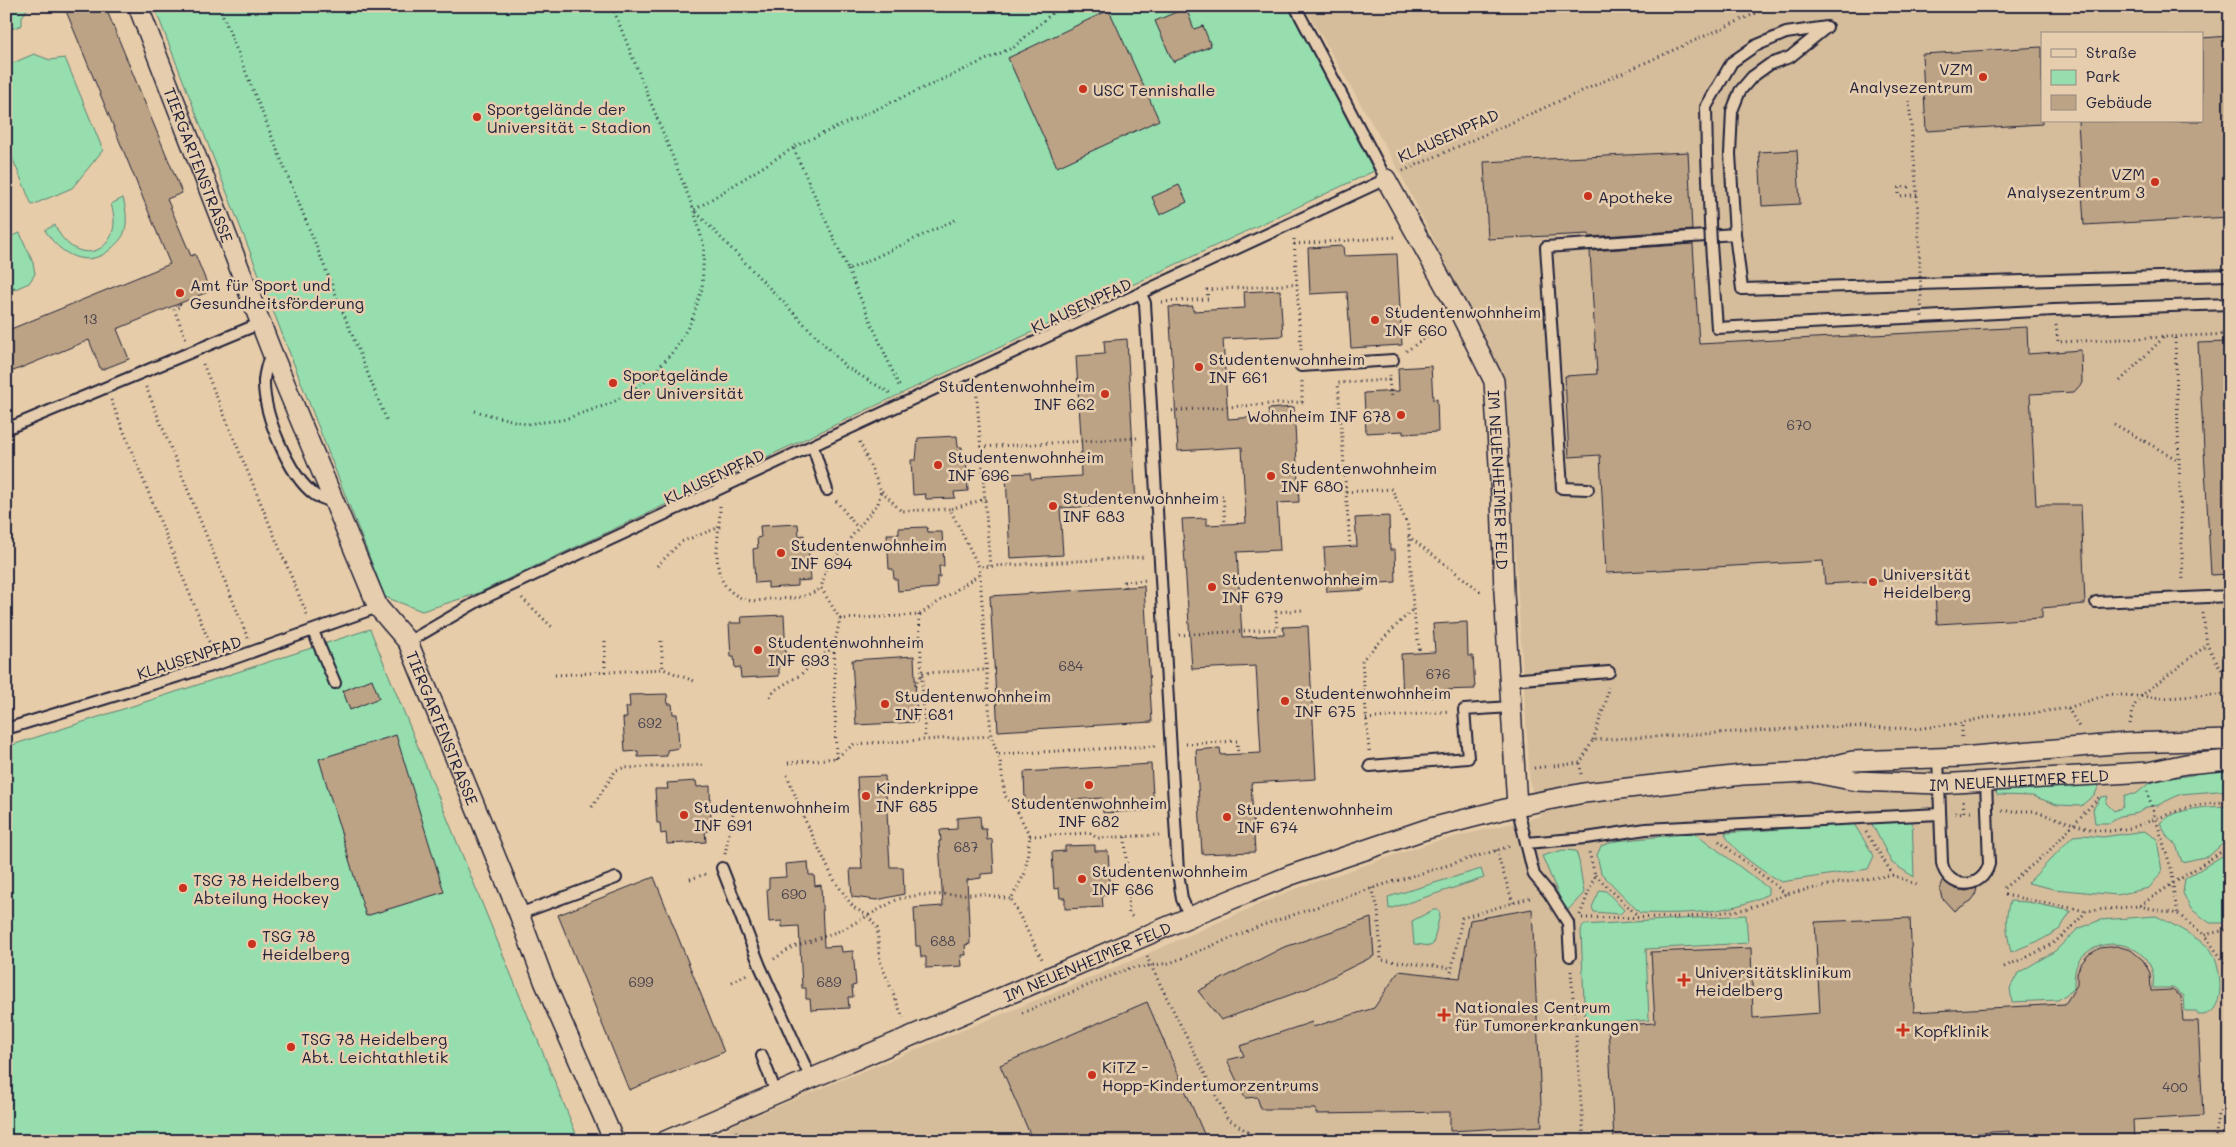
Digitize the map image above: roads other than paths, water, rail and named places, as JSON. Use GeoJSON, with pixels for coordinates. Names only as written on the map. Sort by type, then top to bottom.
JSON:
{"type":"FeatureCollection","features":[{"type":"Feature","properties":{"kind":"street","name":"TIERGARTENSTRASSE"},"geometry":{"type":"LineString","coordinates":[[138,6],[271,350],[337,504],[378,607],[408,642],[519,914],[544,981],[614,1141]]}},
{"type":"Feature","properties":{"kind":"street","name":"IM NEUENHEIMER FELD"},"geometry":{"type":"LineString","coordinates":[[1386,179],[1462,314],[1494,381],[1517,806]]}},
{"type":"Feature","properties":{"kind":"street","name":"IM NEUENHEIMER FELD"},"geometry":{"type":"LineString","coordinates":[[665,1141],[1190,916],[1291,875],[1427,828],[1517,806],[1584,793],[1742,775],[1808,772],[1853,762],[1938,758],[2126,743],[2230,740]]}},
{"type":"Feature","properties":{"kind":"street","name":"IM NEUENHEIMER FELD"},"geometry":{"type":"LineString","coordinates":[[1808,772],[1856,781],[1938,784],[2148,772],[2186,764],[2230,760]]}},
{"type":"Feature","properties":{"kind":"lane"},"geometry":{"type":"LineString","coordinates":[[1295,6],[1386,179]]}},
{"type":"Feature","properties":{"kind":"lane"},"geometry":{"type":"LineString","coordinates":[[2230,275],[1742,289],[1735,234],[1730,154],[1732,111],[1740,91],[1758,73],[1770,64],[1790,57],[1827,28],[1786,32],[1755,46],[1732,62],[1706,107],[1711,244],[1717,328],[2054,310],[2230,304]]}},
{"type":"Feature","properties":{"kind":"lane","name":"KLAUSENPFAD"},"geometry":{"type":"LineString","coordinates":[[408,642],[480,600],[974,371],[1143,298],[1290,224],[1386,179]]}},
{"type":"Feature","properties":{"kind":"lane"},"geometry":{"type":"LineString","coordinates":[[1588,489],[1562,488],[1546,247],[1735,234]]}},
{"type":"Feature","properties":{"kind":"lane"},"geometry":{"type":"LineString","coordinates":[[1143,298],[1160,556],[1175,835],[1182,899],[1190,916]]}},
{"type":"Feature","properties":{"kind":"lane"},"geometry":{"type":"LineString","coordinates":[[6,430],[141,375],[261,323]]}},
{"type":"Feature","properties":{"kind":"lane"},"geometry":{"type":"LineString","coordinates":[[271,350],[264,378],[266,398],[274,427],[286,457],[300,478],[316,495],[337,504]]}},
{"type":"Feature","properties":{"kind":"lane"},"geometry":{"type":"LineString","coordinates":[[1302,366],[1393,360]]}},
{"type":"Feature","properties":{"kind":"lane"},"geometry":{"type":"LineString","coordinates":[[813,447],[827,490]]}},
{"type":"Feature","properties":{"kind":"lane"},"geometry":{"type":"LineString","coordinates":[[2096,602],[2230,596]]}},
{"type":"Feature","properties":{"kind":"lane","name":"KLAUSENPFAD"},"geometry":{"type":"LineString","coordinates":[[6,729],[218,664],[378,607]]}},
{"type":"Feature","properties":{"kind":"lane"},"geometry":{"type":"LineString","coordinates":[[313,631],[335,683]]}},
{"type":"Feature","properties":{"kind":"lane"},"geometry":{"type":"LineString","coordinates":[[1510,680],[1609,672]]}},
{"type":"Feature","properties":{"kind":"lane"},"geometry":{"type":"LineString","coordinates":[[1370,766],[1468,758],[1464,710],[1511,707]]}},
{"type":"Feature","properties":{"kind":"lane"},"geometry":{"type":"LineString","coordinates":[[1938,758],[1942,863],[1944,872],[1954,882],[1968,884],[1976,882],[1984,876],[1989,864],[1986,781]]}},
{"type":"Feature","properties":{"kind":"lane"},"geometry":{"type":"LineString","coordinates":[[1517,806],[1534,874],[1568,923],[1570,956]]}},
{"type":"Feature","properties":{"kind":"lane"},"geometry":{"type":"LineString","coordinates":[[1526,843],[1586,838],[1646,829],[1939,814]]}},
{"type":"Feature","properties":{"kind":"lane"},"geometry":{"type":"LineString","coordinates":[[722,868],[760,966],[811,1078]]}},
{"type":"Feature","properties":{"kind":"lane"},"geometry":{"type":"LineString","coordinates":[[519,914],[616,878]]}},
{"type":"Feature","properties":{"kind":"lane"},"geometry":{"type":"LineString","coordinates":[[762,1056],[776,1094]]}},
{"type":"Feature","properties":{"kind":"place","name":"VZM Analysezentrum"},"geometry":{"type":"Point","coordinates":[1983,77]}},
{"type":"Feature","properties":{"kind":"place","name":"USC Tennishalle"},"geometry":{"type":"Point","coordinates":[1083,89]}},
{"type":"Feature","properties":{"kind":"place","name":"Sportgelände der Universität - Stadion"},"geometry":{"type":"Point","coordinates":[477,117]}},
{"type":"Feature","properties":{"kind":"place","name":"VZM Analysezentrum 3"},"geometry":{"type":"Point","coordinates":[2155,182]}},
{"type":"Feature","properties":{"kind":"place","name":"Apotheke"},"geometry":{"type":"Point","coordinates":[1588,196]}},
{"type":"Feature","properties":{"kind":"place","name":"Amt für Sport und Gesundheitsförderung"},"geometry":{"type":"Point","coordinates":[180,293]}},
{"type":"Feature","properties":{"kind":"place","name":"Studentenwohnheim INF 660"},"geometry":{"type":"Point","coordinates":[1375,320]}},
{"type":"Feature","properties":{"kind":"place","name":"Studentenwohnheim INF 661"},"geometry":{"type":"Point","coordinates":[1199,367]}},
{"type":"Feature","properties":{"kind":"place","name":"Sportgelände der Universität"},"geometry":{"type":"Point","coordinates":[613,383]}},
{"type":"Feature","properties":{"kind":"place","name":"Studentenwohnheim INF 662"},"geometry":{"type":"Point","coordinates":[1105,394]}},
{"type":"Feature","properties":{"kind":"place","name":"Wohnheim INF 678"},"geometry":{"type":"Point","coordinates":[1401,415]}},
{"type":"Feature","properties":{"kind":"place","name":"Studentenwohnheim INF 696"},"geometry":{"type":"Point","coordinates":[938,465]}},
{"type":"Feature","properties":{"kind":"place","name":"Studentenwohnheim INF 680"},"geometry":{"type":"Point","coordinates":[1271,476]}},
{"type":"Feature","properties":{"kind":"place","name":"Studentenwohnheim INF 683"},"geometry":{"type":"Point","coordinates":[1053,506]}},
{"type":"Feature","properties":{"kind":"place","name":"Studentenwohnheim INF 694"},"geometry":{"type":"Point","coordinates":[781,553]}},
{"type":"Feature","properties":{"kind":"place","name":"Universität Heidelberg"},"geometry":{"type":"Point","coordinates":[1873,582]}},
{"type":"Feature","properties":{"kind":"place","name":"Studentenwohnheim INF 679"},"geometry":{"type":"Point","coordinates":[1212,587]}},
{"type":"Feature","properties":{"kind":"place","name":"Studentenwohnheim INF 693"},"geometry":{"type":"Point","coordinates":[758,650]}},
{"type":"Feature","properties":{"kind":"place","name":"Studentenwohnheim INF 675"},"geometry":{"type":"Point","coordinates":[1285,701]}},
{"type":"Feature","properties":{"kind":"place","name":"Studentenwohnheim INF 681"},"geometry":{"type":"Point","coordinates":[885,704]}},
{"type":"Feature","properties":{"kind":"place","name":"Studentenwohnheim INF 682"},"geometry":{"type":"Point","coordinates":[1089,785]}},
{"type":"Feature","properties":{"kind":"place","name":"Kinderkrippe INF 685"},"geometry":{"type":"Point","coordinates":[866,796]}},
{"type":"Feature","properties":{"kind":"place","name":"Studentenwohnheim INF 691"},"geometry":{"type":"Point","coordinates":[684,815]}},
{"type":"Feature","properties":{"kind":"place","name":"Studentenwohnheim INF 674"},"geometry":{"type":"Point","coordinates":[1227,817]}},
{"type":"Feature","properties":{"kind":"place","name":"Studentenwohnheim INF 686"},"geometry":{"type":"Point","coordinates":[1082,879]}},
{"type":"Feature","properties":{"kind":"place","name":"TSG 78 Heidelberg Abteilung Hockey"},"geometry":{"type":"Point","coordinates":[183,888]}},
{"type":"Feature","properties":{"kind":"place","name":"TSG 78 Heidelberg"},"geometry":{"type":"Point","coordinates":[252,944]}},
{"type":"Feature","properties":{"kind":"place","name":"Universitätsklinikum Heidelberg"},"geometry":{"type":"Point","coordinates":[1684,980]}},
{"type":"Feature","properties":{"kind":"place","name":"Nationales Centrum für Tumorerkrankungen"},"geometry":{"type":"Point","coordinates":[1444,1015]}},
{"type":"Feature","properties":{"kind":"place","name":"Kopfklinik"},"geometry":{"type":"Point","coordinates":[1903,1030]}},
{"type":"Feature","properties":{"kind":"place","name":"TSG 78 Heidelberg Abt. Leichtathletik"},"geometry":{"type":"Point","coordinates":[291,1047]}},
{"type":"Feature","properties":{"kind":"place","name":"KiTZ - Hopp-Kindertumorzentrums"},"geometry":{"type":"Point","coordinates":[1092,1075]}}]}
